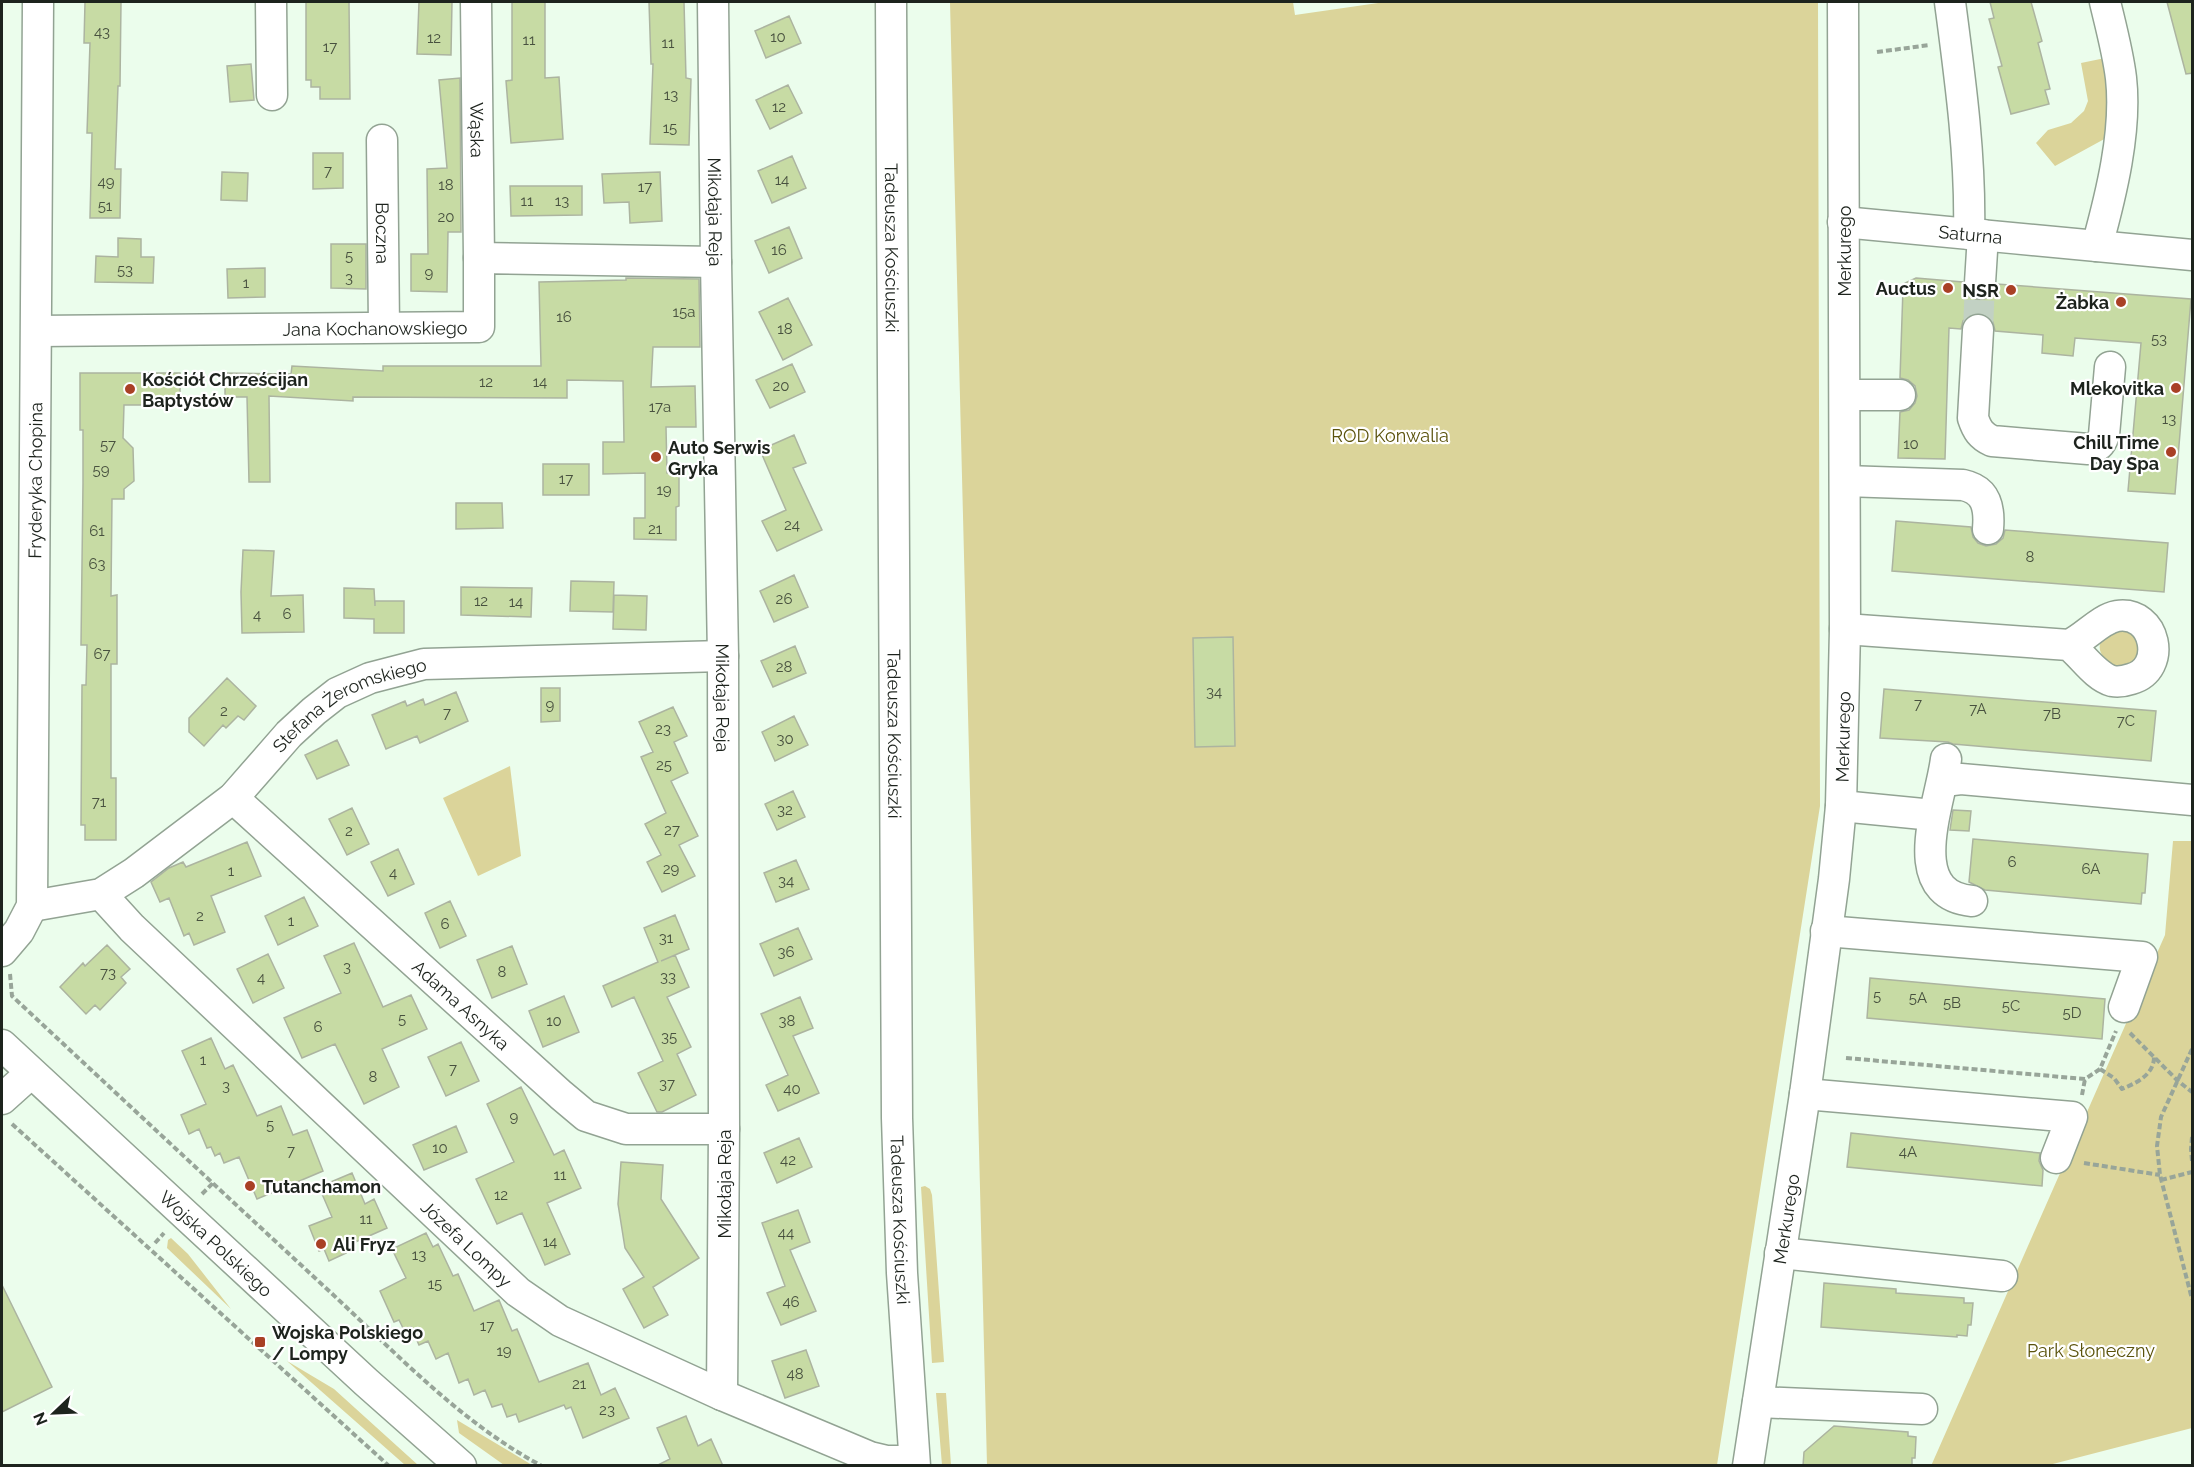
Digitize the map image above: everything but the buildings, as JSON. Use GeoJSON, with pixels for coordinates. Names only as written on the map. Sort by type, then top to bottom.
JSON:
{"type":"FeatureCollection","features":[{"type":"Feature","properties":{"kind":"street","name":"Fryderyka Chopina"},"geometry":{"type":"LineString","coordinates":[[5,959],[32,906],[38,2]]}},
{"type":"Feature","properties":{"kind":"street"},"geometry":{"type":"LineString","coordinates":[[271,2],[272,95]]}},
{"type":"Feature","properties":{"kind":"street","name":"Wąska"},"geometry":{"type":"LineString","coordinates":[[476,2],[479,258]]}},
{"type":"Feature","properties":{"kind":"street","name":"Mikołaja Reja"},"geometry":{"type":"LineString","coordinates":[[713,2],[723,656],[722,1395]]}},
{"type":"Feature","properties":{"kind":"street","name":"Tadeusza Kościuszki"},"geometry":{"type":"LineString","coordinates":[[891,2],[896,1072],[902,1273],[915,1463]]}},
{"type":"Feature","properties":{"kind":"street","name":"Merkurego"},"geometry":{"type":"LineString","coordinates":[[1748,1466],[1805,1094],[1841,806],[1845,629],[1843,2]]}},
{"type":"Feature","properties":{"kind":"street"},"geometry":{"type":"LineString","coordinates":[[1950,2],[1980,283]]}},
{"type":"Feature","properties":{"kind":"street"},"geometry":{"type":"LineString","coordinates":[[2097,246],[2107,210],[2121,114],[2121,79],[2105,2]]}},
{"type":"Feature","properties":{"kind":"street","name":"Boczna"},"geometry":{"type":"LineString","coordinates":[[382,140],[384,327]]}},
{"type":"Feature","properties":{"kind":"street","name":"Saturna"},"geometry":{"type":"LineString","coordinates":[[1843,222],[2193,255]]}},
{"type":"Feature","properties":{"kind":"street","name":"Jana Kochanowskiego"},"geometry":{"type":"LineString","coordinates":[[37,331],[479,327],[479,258]]}},
{"type":"Feature","properties":{"kind":"street"},"geometry":{"type":"LineString","coordinates":[[479,258],[716,262]]}},
{"type":"Feature","properties":{"kind":"street"},"geometry":{"type":"LineString","coordinates":[[1978,330],[1973,418],[1983,437],[1992,441],[2088,449],[2096,447],[2102,442],[2104,435],[2110,367]]}},
{"type":"Feature","properties":{"kind":"street"},"geometry":{"type":"LineString","coordinates":[[1845,394],[1900,395]]}},
{"type":"Feature","properties":{"kind":"street"},"geometry":{"type":"LineString","coordinates":[[1845,481],[1971,487],[1978,491],[1989,508],[1988,529]]}},
{"type":"Feature","properties":{"kind":"street"},"geometry":{"type":"LineString","coordinates":[[1845,629],[2069,645]]}},
{"type":"Feature","properties":{"kind":"street","name":"Stefana Żeromskiego"},"geometry":{"type":"LineString","coordinates":[[32,906],[101,894],[134,873],[232,798],[289,734],[315,711],[337,693],[370,678],[424,664],[723,656]]}},
{"type":"Feature","properties":{"kind":"street"},"geometry":{"type":"LineString","coordinates":[[1972,901],[1951,897],[1936,882],[1932,872],[1930,859],[1933,815],[1945,770],[1961,780],[2193,800]]}},
{"type":"Feature","properties":{"kind":"street","name":"Adama Asnyka"},"geometry":{"type":"LineString","coordinates":[[232,798],[586,1116],[626,1129],[724,1129]]}},
{"type":"Feature","properties":{"kind":"street"},"geometry":{"type":"LineString","coordinates":[[1841,806],[1933,815]]}},
{"type":"Feature","properties":{"kind":"street","name":"Józefa Lompy"},"geometry":{"type":"LineString","coordinates":[[101,894],[132,928],[518,1292],[560,1321],[722,1395],[870,1457],[915,1463]]}},
{"type":"Feature","properties":{"kind":"street"},"geometry":{"type":"LineString","coordinates":[[1826,931],[2142,957],[2122,1015]]}},
{"type":"Feature","properties":{"kind":"street","name":"Wojska Polskiego"},"geometry":{"type":"LineString","coordinates":[[2,1045],[366,1382],[461,1466]]}},
{"type":"Feature","properties":{"kind":"street"},"geometry":{"type":"LineString","coordinates":[[6,1110],[31,1073]]}},
{"type":"Feature","properties":{"kind":"street"},"geometry":{"type":"LineString","coordinates":[[1805,1094],[2072,1117],[2056,1158]]}},
{"type":"Feature","properties":{"kind":"street"},"geometry":{"type":"LineString","coordinates":[[1780,1253],[2002,1276]]}},
{"type":"Feature","properties":{"kind":"street"},"geometry":{"type":"LineString","coordinates":[[1758,1402],[1922,1409]]}},
{"type":"Feature","properties":{"kind":"path"},"geometry":{"type":"LineString","coordinates":[[1877,52],[1955,42]]}},
{"type":"Feature","properties":{"kind":"path"},"geometry":{"type":"LineString","coordinates":[[5,959],[12,996],[461,1411],[516,1452],[542,1466]]}},
{"type":"Feature","properties":{"kind":"path"},"geometry":{"type":"LineString","coordinates":[[2122,1015],[2154,1057],[2178,1082],[2193,1092]]}},
{"type":"Feature","properties":{"kind":"path"},"geometry":{"type":"LineString","coordinates":[[1846,1059],[2085,1079],[2100,1069],[2122,1015]]}},
{"type":"Feature","properties":{"kind":"path"},"geometry":{"type":"LineString","coordinates":[[2193,1049],[2161,1117],[2157,1146],[2160,1178],[2193,1299]]}},
{"type":"Feature","properties":{"kind":"path"},"geometry":{"type":"LineString","coordinates":[[2100,1069],[2114,1078],[2122,1089],[2150,1072],[2154,1065],[2154,1057]]}},
{"type":"Feature","properties":{"kind":"path"},"geometry":{"type":"LineString","coordinates":[[6,1110],[389,1466]]}},
{"type":"Feature","properties":{"kind":"path"},"geometry":{"type":"LineString","coordinates":[[2193,1137],[2191,1149],[2193,1161]]}},
{"type":"Feature","properties":{"kind":"path"},"geometry":{"type":"LineString","coordinates":[[2056,1158],[2160,1178],[2193,1172]]}},
{"type":"Feature","properties":{"kind":"path"},"geometry":{"type":"LineString","coordinates":[[202,1194],[213,1183]]}},
{"type":"Feature","properties":{"kind":"path"},"geometry":{"type":"LineString","coordinates":[[154,1243],[167,1230]]}},
{"type":"Feature","properties":{"kind":"green space","name":"ROD Konwalia"},"geometry":{"type":"Polygon","coordinates":[[[950,2],[1293,2],[1295,15],[1385,2],[1818,2],[1820,806],[1717,1465],[987,1465],[950,2]]]}},
{"type":"Feature","properties":{"kind":"green space"},"geometry":{"type":"Polygon","coordinates":[[[2110,57],[2108,137],[2055,166],[2036,143],[2048,130],[2071,123],[2084,111],[2088,101],[2081,63],[2110,57]]]}},
{"type":"Feature","properties":{"kind":"green space"},"geometry":{"type":"Polygon","coordinates":[[[2109,630],[2135,631],[2142,658],[2117,670],[2103,657],[2100,648],[2109,630]]]}},
{"type":"Feature","properties":{"kind":"green space"},"geometry":{"type":"Polygon","coordinates":[[[510,766],[521,856],[478,876],[443,798],[510,766]]]}},
{"type":"Feature","properties":{"kind":"green space","name":"Park Słoneczny"},"geometry":{"type":"Polygon","coordinates":[[[2173,841],[2192,841],[2192,1428],[2049,1465],[1931,1466],[2165,935],[2173,841]]]}},
{"type":"Feature","properties":{"kind":"green space"},"geometry":{"type":"Polygon","coordinates":[[[925,1186],[930,1189],[932,1195],[944,1362],[932,1363],[921,1187],[925,1186]]]}},
{"type":"Feature","properties":{"kind":"green space"},"geometry":{"type":"Polygon","coordinates":[[[171,1238],[188,1254],[231,1309],[167,1248],[168,1240],[171,1238]]]}},
{"type":"Feature","properties":{"kind":"green space"},"geometry":{"type":"Polygon","coordinates":[[[287,1361],[334,1389],[418,1465],[405,1465],[287,1361]]]}},
{"type":"Feature","properties":{"kind":"green space"},"geometry":{"type":"Polygon","coordinates":[[[936,1393],[946,1393],[951,1465],[942,1465],[936,1393]]]}},
{"type":"Feature","properties":{"kind":"green space"},"geometry":{"type":"Polygon","coordinates":[[[457,1420],[532,1465],[504,1465],[459,1433],[457,1420]]]}},
{"type":"Feature","properties":{"kind":"tunnel"},"geometry":{"type":"LineString","coordinates":[[1978,330],[1980,283]]}},
{"type":"Feature","properties":{"kind":"place","name":"Auctus"},"geometry":{"type":"Point","coordinates":[1948,288]}},
{"type":"Feature","properties":{"kind":"place","name":"NSR"},"geometry":{"type":"Point","coordinates":[2011,290]}},
{"type":"Feature","properties":{"kind":"place","name":"Żabka"},"geometry":{"type":"Point","coordinates":[2121,302]}},
{"type":"Feature","properties":{"kind":"place","name":"Mlekovitka"},"geometry":{"type":"Point","coordinates":[2176,388]}},
{"type":"Feature","properties":{"kind":"place","name":"Kościół Chrześcijan Baptystów"},"geometry":{"type":"Point","coordinates":[130,389]}},
{"type":"Feature","properties":{"kind":"place","name":"Chill Time Day Spa"},"geometry":{"type":"Point","coordinates":[2171,452]}},
{"type":"Feature","properties":{"kind":"place","name":"Auto Serwis Gryka"},"geometry":{"type":"Point","coordinates":[656,457]}},
{"type":"Feature","properties":{"kind":"place","name":"Tutanchamon"},"geometry":{"type":"Point","coordinates":[250,1186]}},
{"type":"Feature","properties":{"kind":"place","name":"Ali Fryz"},"geometry":{"type":"Point","coordinates":[321,1244]}},
{"type":"Feature","properties":{"kind":"place","name":"Wojska Polskiego / Lompy"},"geometry":{"type":"Point","coordinates":[260,1342]}}]}
